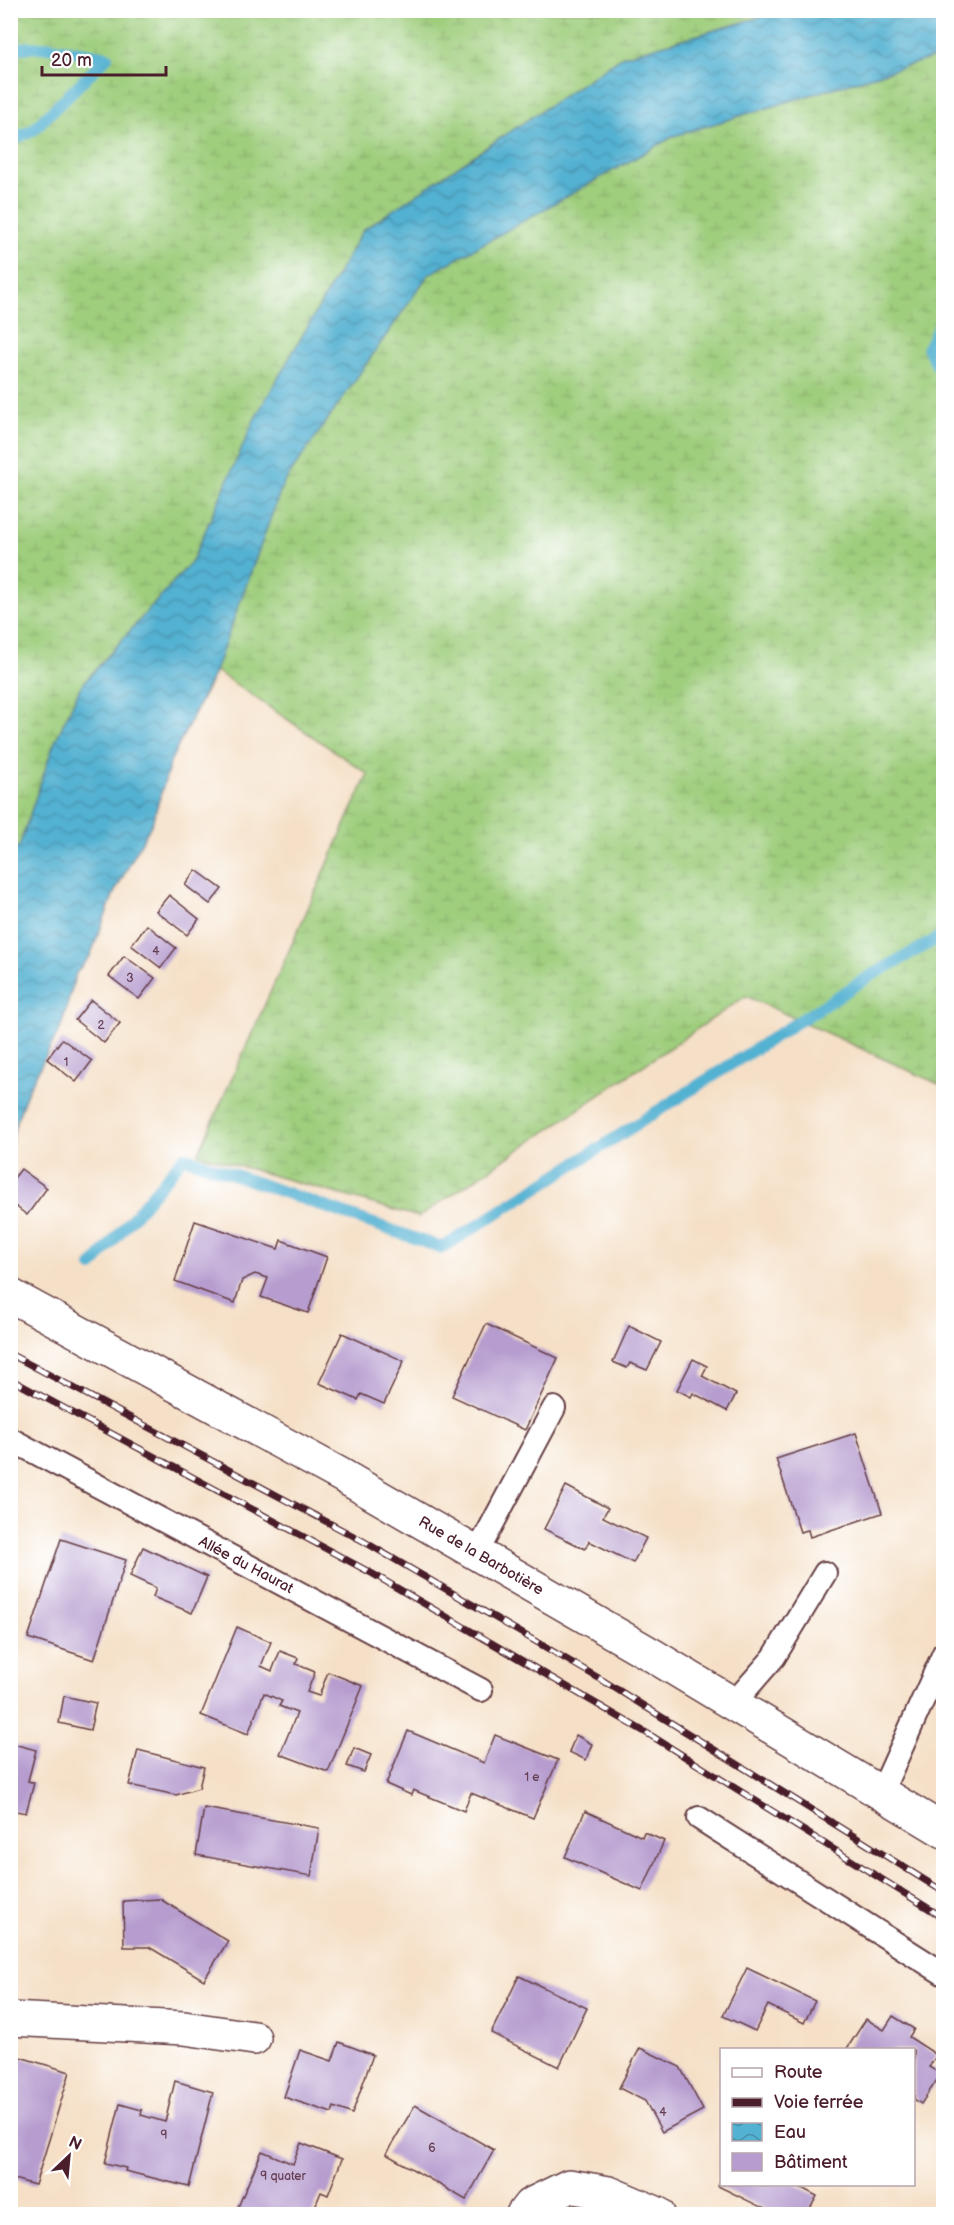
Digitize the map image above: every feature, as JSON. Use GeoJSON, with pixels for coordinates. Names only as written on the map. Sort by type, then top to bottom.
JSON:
{"type":"FeatureCollection","features":[{"type":"Feature","properties":{"kind":"street","name":"Rue de la Barbotière"},"geometry":{"type":"LineString","coordinates":[[10,1295],[341,1475],[477,1553],[944,1831]]}},
{"type":"Feature","properties":{"kind":"street"},"geometry":{"type":"LineString","coordinates":[[10,2019],[184,2028],[254,2038]]}},
{"type":"Feature","properties":{"kind":"street"},"geometry":{"type":"LineString","coordinates":[[523,2214],[530,2205],[570,2186],[609,2193],[658,2214]]}},
{"type":"Feature","properties":{"kind":"lane"},"geometry":{"type":"LineString","coordinates":[[477,1553],[554,1408]]}},
{"type":"Feature","properties":{"kind":"lane","name":"Allée du Haurat"},"geometry":{"type":"LineString","coordinates":[[10,1439],[481,1690]]}},
{"type":"Feature","properties":{"kind":"lane"},"geometry":{"type":"LineString","coordinates":[[733,1704],[774,1657],[825,1573]]}},
{"type":"Feature","properties":{"kind":"lane"},"geometry":{"type":"LineString","coordinates":[[881,1793],[944,1653]]}},
{"type":"Feature","properties":{"kind":"lane"},"geometry":{"type":"LineString","coordinates":[[699,1818],[944,1974]]}},
{"type":"Feature","properties":{"kind":"green space"},"geometry":{"type":"Polygon","coordinates":[[[11,11],[943,11],[943,1086],[746,996],[419,1217],[198,1154],[368,774],[216,671],[171,760],[152,823],[114,893],[90,956],[76,973],[61,1027],[28,1090],[16,1122],[11,1146],[11,11]]]}},
{"type":"Feature","properties":{"kind":"water"},"geometry":{"type":"Polygon","coordinates":[[[782,11],[943,11],[943,55],[674,136],[428,275],[283,484],[215,671],[171,760],[152,823],[114,893],[90,956],[76,973],[61,1027],[28,1090],[16,1122],[11,1146],[11,847],[19,847],[53,746],[81,686],[192,561],[255,418],[363,230],[623,56],[782,11]]]}},
{"type":"Feature","properties":{"kind":"building"},"geometry":{"type":"Polygon","coordinates":[[[196,870],[222,889],[210,904],[185,885],[196,870]]]}},
{"type":"Feature","properties":{"kind":"building"},"geometry":{"type":"Polygon","coordinates":[[[169,895],[199,919],[187,935],[156,911],[169,895]]]}},
{"type":"Feature","properties":{"kind":"building"},"geometry":{"type":"Polygon","coordinates":[[[147,925],[176,948],[161,968],[131,945],[147,925]]]}},
{"type":"Feature","properties":{"kind":"building"},"geometry":{"type":"Polygon","coordinates":[[[124,956],[155,978],[139,999],[109,976],[124,956]]]}},
{"type":"Feature","properties":{"kind":"building"},"geometry":{"type":"Polygon","coordinates":[[[91,1000],[120,1023],[104,1043],[75,1020],[91,1000]]]}},
{"type":"Feature","properties":{"kind":"building"},"geometry":{"type":"Polygon","coordinates":[[[62,1039],[92,1061],[76,1082],[47,1059],[62,1039]]]}},
{"type":"Feature","properties":{"kind":"building"},"geometry":{"type":"Polygon","coordinates":[[[21,1169],[47,1188],[27,1215],[10,1202],[10,1183],[21,1169]]]}},
{"type":"Feature","properties":{"kind":"building"},"geometry":{"type":"Polygon","coordinates":[[[195,1221],[278,1249],[281,1240],[327,1257],[308,1313],[261,1297],[268,1278],[255,1274],[242,1280],[235,1303],[175,1281],[195,1221]]]}},
{"type":"Feature","properties":{"kind":"building"},"geometry":{"type":"Polygon","coordinates":[[[486,1324],[558,1358],[525,1430],[452,1396],[486,1324]]]}},
{"type":"Feature","properties":{"kind":"building"},"geometry":{"type":"Polygon","coordinates":[[[629,1326],[661,1342],[647,1370],[630,1363],[627,1368],[613,1362],[629,1326]]]}},
{"type":"Feature","properties":{"kind":"building"},"geometry":{"type":"Polygon","coordinates":[[[342,1333],[404,1361],[384,1404],[361,1394],[358,1400],[319,1383],[342,1333]]]}},
{"type":"Feature","properties":{"kind":"building"},"geometry":{"type":"Polygon","coordinates":[[[693,1359],[707,1366],[702,1376],[736,1394],[727,1411],[693,1393],[691,1397],[677,1390],[693,1359]]]}},
{"type":"Feature","properties":{"kind":"building"},"geometry":{"type":"Polygon","coordinates":[[[856,1433],[882,1513],[810,1537],[808,1530],[800,1532],[776,1459],[856,1433]]]}},
{"type":"Feature","properties":{"kind":"building"},"geometry":{"type":"Polygon","coordinates":[[[566,1486],[608,1508],[603,1517],[646,1538],[633,1563],[589,1541],[585,1549],[544,1529],[566,1486]]]}},
{"type":"Feature","properties":{"kind":"building"},"geometry":{"type":"Polygon","coordinates":[[[61,1539],[126,1560],[94,1660],[28,1638],[61,1539]]]}},
{"type":"Feature","properties":{"kind":"building"},"geometry":{"type":"Polygon","coordinates":[[[143,1547],[207,1577],[192,1613],[153,1597],[156,1588],[130,1576],[143,1547]]]}},
{"type":"Feature","properties":{"kind":"building"},"geometry":{"type":"Polygon","coordinates":[[[237,1627],[271,1642],[261,1666],[272,1671],[280,1651],[298,1658],[296,1664],[315,1672],[307,1692],[319,1696],[328,1672],[363,1686],[328,1772],[280,1754],[297,1713],[279,1706],[282,1701],[264,1693],[248,1734],[201,1715],[237,1627]]]}},
{"type":"Feature","properties":{"kind":"building"},"geometry":{"type":"Polygon","coordinates":[[[64,1696],[96,1703],[90,1730],[59,1723],[64,1696]]]}},
{"type":"Feature","properties":{"kind":"building"},"geometry":{"type":"Polygon","coordinates":[[[408,1731],[484,1763],[495,1735],[558,1760],[533,1818],[471,1793],[464,1811],[413,1790],[411,1795],[386,1784],[408,1731]]]}},
{"type":"Feature","properties":{"kind":"building"},"geometry":{"type":"Polygon","coordinates":[[[576,1735],[592,1744],[586,1760],[569,1752],[576,1735]]]}},
{"type":"Feature","properties":{"kind":"building"},"geometry":{"type":"Polygon","coordinates":[[[10,1743],[36,1750],[28,1781],[34,1783],[26,1813],[10,1810],[10,1743]]]}},
{"type":"Feature","properties":{"kind":"building"},"geometry":{"type":"Polygon","coordinates":[[[354,1748],[371,1755],[364,1772],[347,1766],[354,1748]]]}},
{"type":"Feature","properties":{"kind":"building"},"geometry":{"type":"Polygon","coordinates":[[[138,1750],[204,1767],[199,1788],[176,1795],[129,1785],[138,1750]]]}},
{"type":"Feature","properties":{"kind":"building"},"geometry":{"type":"Polygon","coordinates":[[[204,1808],[319,1828],[311,1876],[196,1855],[204,1808]]]}},
{"type":"Feature","properties":{"kind":"building"},"geometry":{"type":"Polygon","coordinates":[[[585,1811],[642,1837],[644,1832],[664,1841],[642,1891],[565,1857],[585,1811]]]}},
{"type":"Feature","properties":{"kind":"building"},"geometry":{"type":"Polygon","coordinates":[[[160,1899],[228,1941],[204,1980],[149,1947],[124,1947],[123,1901],[160,1899]]]}},
{"type":"Feature","properties":{"kind":"building"},"geometry":{"type":"Polygon","coordinates":[[[747,1968],[815,2001],[804,2023],[768,2005],[755,2031],[723,2016],[747,1968]]]}},
{"type":"Feature","properties":{"kind":"building"},"geometry":{"type":"Polygon","coordinates":[[[519,1976],[587,2008],[559,2067],[491,2033],[519,1976]]]}},
{"type":"Feature","properties":{"kind":"building"},"geometry":{"type":"Polygon","coordinates":[[[893,2016],[914,2029],[909,2037],[937,2055],[929,2067],[941,2074],[921,2104],[915,2100],[915,2048],[847,2048],[866,2019],[884,2030],[893,2016]]]}},
{"type":"Feature","properties":{"kind":"building"},"geometry":{"type":"Polygon","coordinates":[[[339,2042],[373,2055],[352,2114],[334,2107],[332,2113],[284,2097],[300,2050],[332,2061],[339,2042]]]}},
{"type":"Feature","properties":{"kind":"building"},"geometry":{"type":"Polygon","coordinates":[[[640,2048],[680,2067],[703,2110],[662,2132],[645,2101],[619,2088],[640,2048]]]}},
{"type":"Feature","properties":{"kind":"building"},"geometry":{"type":"Polygon","coordinates":[[[10,2054],[70,2072],[35,2185],[10,2178],[10,2054]]]}},
{"type":"Feature","properties":{"kind":"building"},"geometry":{"type":"Polygon","coordinates":[[[175,2081],[213,2092],[189,2187],[125,2171],[126,2168],[105,2163],[120,2104],[142,2110],[141,2115],[165,2122],[175,2081]]]}},
{"type":"Feature","properties":{"kind":"building"},"geometry":{"type":"Polygon","coordinates":[[[415,2105],[494,2150],[466,2200],[386,2154],[415,2105]]]}},
{"type":"Feature","properties":{"kind":"building"},"geometry":{"type":"Polygon","coordinates":[[[301,2143],[342,2159],[328,2195],[321,2192],[312,2214],[235,2214],[262,2151],[293,2164],[301,2143]]]}},
{"type":"Feature","properties":{"kind":"building"},"geometry":{"type":"Polygon","coordinates":[[[720,2183],[720,2186],[798,2186],[817,2196],[807,2214],[775,2214],[718,2186],[720,2183]]]}},
{"type":"Feature","properties":{"kind":"waterway"},"geometry":{"type":"LineString","coordinates":[[10,48],[50,47],[107,57],[33,130],[10,141]]}},
{"type":"Feature","properties":{"kind":"waterway"},"geometry":{"type":"LineString","coordinates":[[944,317],[928,348],[944,378]]}},
{"type":"Feature","properties":{"kind":"waterway"},"geometry":{"type":"LineString","coordinates":[[92,1266],[184,1157],[442,1248],[870,976],[944,935]]}},
{"type":"Feature","properties":{"kind":"railway"},"geometry":{"type":"LineString","coordinates":[[10,1354],[363,1541],[602,1680],[944,1892]]}},
{"type":"Feature","properties":{"kind":"railway"},"geometry":{"type":"LineString","coordinates":[[10,1379],[373,1574],[650,1735],[944,1918]]}}]}
